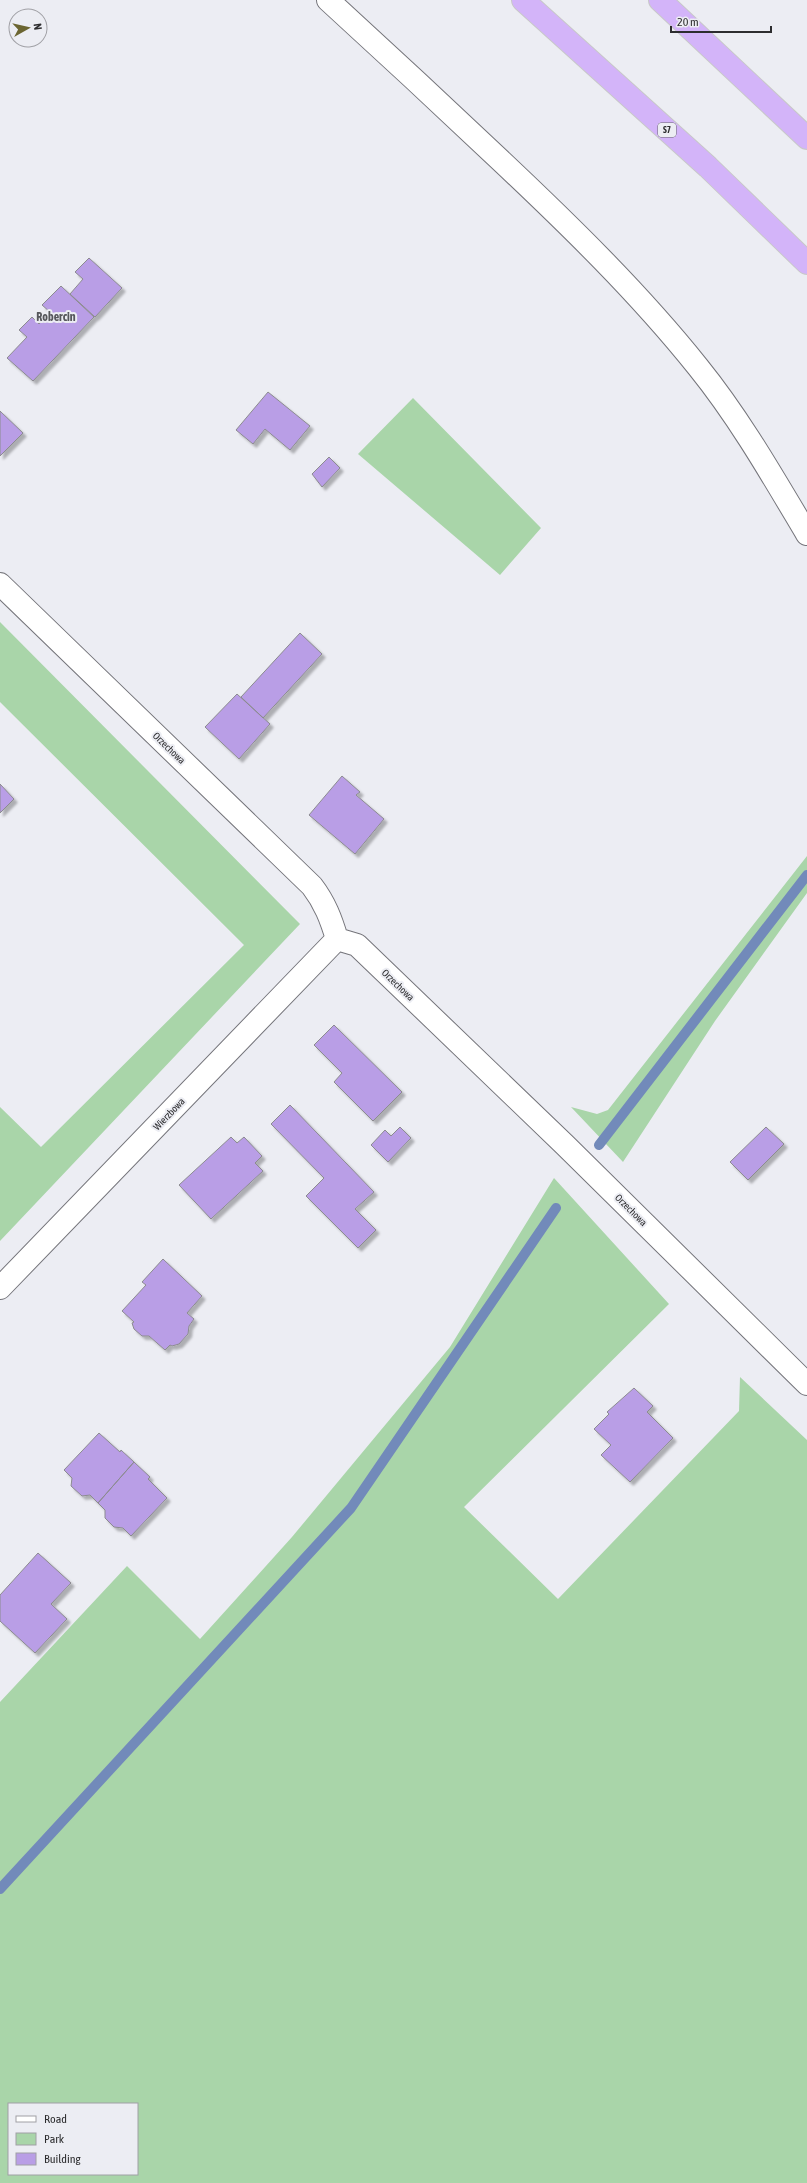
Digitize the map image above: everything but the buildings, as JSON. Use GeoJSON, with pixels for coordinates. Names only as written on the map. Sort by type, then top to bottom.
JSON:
{"type":"FeatureCollection","features":[{"type":"Feature","properties":{"kind":"highway","name":"S7"},"geometry":{"type":"LineString","coordinates":[[522,0],[708,167],[807,263]]}},
{"type":"Feature","properties":{"kind":"highway"},"geometry":{"type":"LineString","coordinates":[[660,0],[807,138]]}},
{"type":"Feature","properties":{"kind":"street"},"geometry":{"type":"LineString","coordinates":[[328,0],[397,62],[555,212],[638,297],[699,368],[736,417],[807,534]]}},
{"type":"Feature","properties":{"kind":"street","name":"Orzechowa"},"geometry":{"type":"LineString","coordinates":[[0,584],[312,886],[322,898],[330,916],[337,939],[357,945],[571,1151],[807,1384]]}},
{"type":"Feature","properties":{"kind":"street","name":"Wierzbowa"},"geometry":{"type":"LineString","coordinates":[[0,1288],[337,939]]}},
{"type":"Feature","properties":{"kind":"green space"},"geometry":{"type":"Polygon","coordinates":[[[413,398],[541,528],[500,575],[358,454],[413,398]]]}},
{"type":"Feature","properties":{"kind":"green space"},"geometry":{"type":"Polygon","coordinates":[[[0,622],[300,924],[0,1241],[0,1107],[41,1147],[244,945],[0,702],[0,622]]]}},
{"type":"Feature","properties":{"kind":"green space"},"geometry":{"type":"Polygon","coordinates":[[[807,856],[807,893],[715,1021],[623,1162],[571,1107],[597,1114],[608,1110],[807,856]]]}},
{"type":"Feature","properties":{"kind":"green space"},"geometry":{"type":"Polygon","coordinates":[[[554,1178],[669,1304],[464,1507],[558,1599],[739,1411],[740,1377],[807,1440],[807,2183],[0,2183],[0,1702],[127,1566],[200,1639],[292,1537],[450,1347],[554,1178]]]}},
{"type":"Feature","properties":{"kind":"waterway"},"geometry":{"type":"LineString","coordinates":[[599,1145],[807,875]]}},
{"type":"Feature","properties":{"kind":"waterway"},"geometry":{"type":"LineString","coordinates":[[0,1889],[351,1508],[556,1208]]}},
{"type":"Feature","properties":{"kind":"district","name":"Robercin"},"geometry":{"type":"Point","coordinates":[56,317]}}]}
